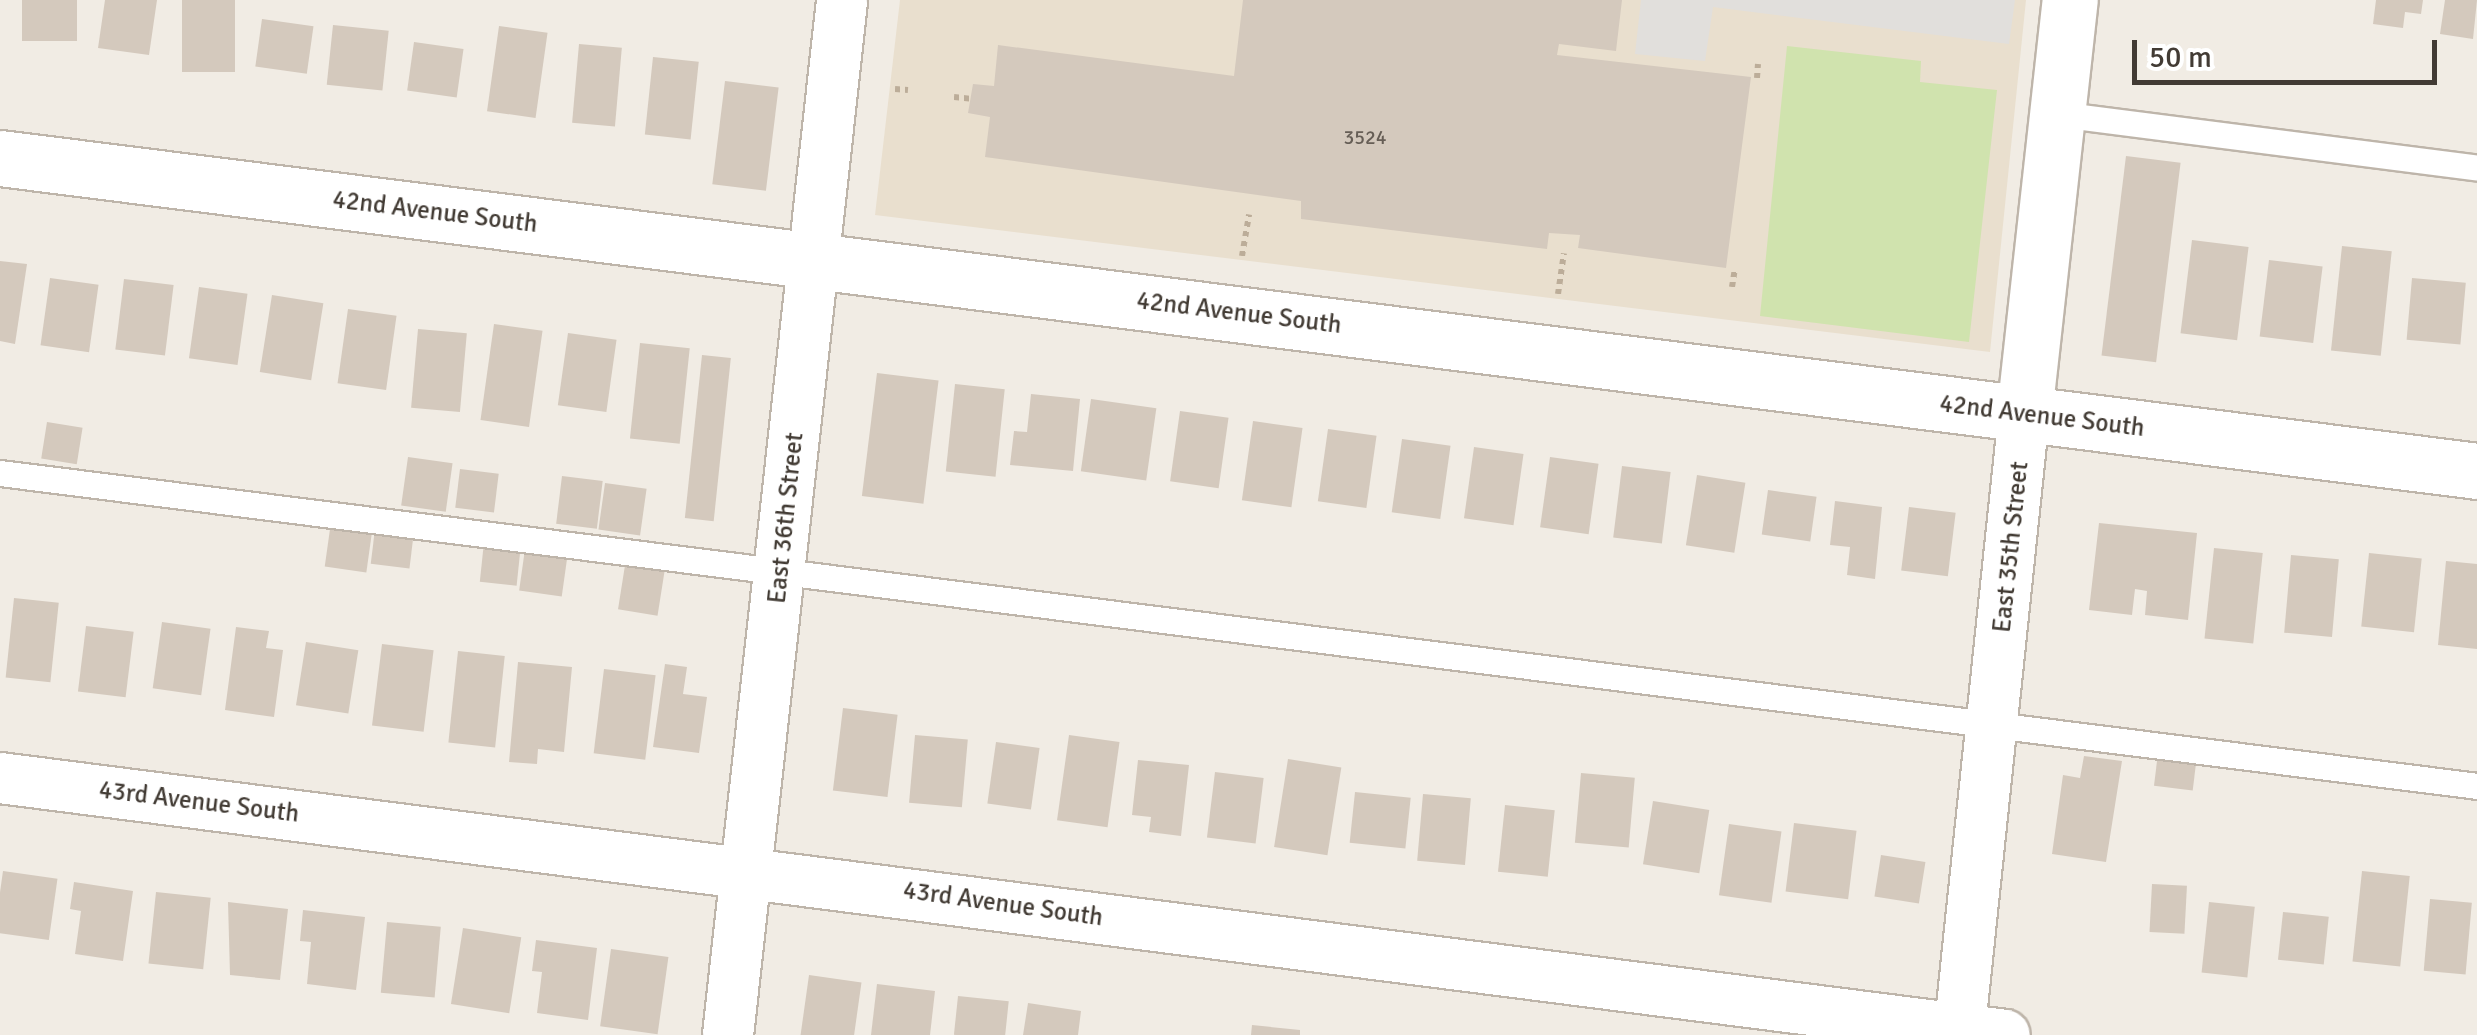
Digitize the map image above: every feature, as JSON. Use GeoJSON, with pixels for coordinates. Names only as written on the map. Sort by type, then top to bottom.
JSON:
{"type":"FeatureCollection","features":[{"type":"Feature","properties":{"kind":"street","name":"East 36th Street"},"geometry":{"type":"LineString","coordinates":[[728,1035],[842,0]]}},
{"type":"Feature","properties":{"kind":"street","name":"East 35th Street"},"geometry":{"type":"LineString","coordinates":[[1974,1033],[1993,723],[2070,0]]}},
{"type":"Feature","properties":{"kind":"street","name":"42nd Avenue South"},"geometry":{"type":"LineString","coordinates":[[0,158],[2477,472]]}},
{"type":"Feature","properties":{"kind":"street","name":"43rd Avenue South"},"geometry":{"type":"LineString","coordinates":[[0,778],[746,870],[1974,1033]]}},
{"type":"Feature","properties":{"kind":"lane"},"geometry":{"type":"LineString","coordinates":[[2058,114],[2477,168]]}},
{"type":"Feature","properties":{"kind":"lane"},"geometry":{"type":"LineString","coordinates":[[0,474],[2477,786]]}},
{"type":"Feature","properties":{"kind":"path"},"geometry":{"type":"LineString","coordinates":[[1757,78],[1758,64]]}},
{"type":"Feature","properties":{"kind":"path"},"geometry":{"type":"LineString","coordinates":[[895,89],[908,90]]}},
{"type":"Feature","properties":{"kind":"path"},"geometry":{"type":"LineString","coordinates":[[954,97],[972,99]]}},
{"type":"Feature","properties":{"kind":"path"},"geometry":{"type":"LineString","coordinates":[[1242,256],[1248,215]]}},
{"type":"Feature","properties":{"kind":"path"},"geometry":{"type":"LineString","coordinates":[[1558,294],[1564,252]]}},
{"type":"Feature","properties":{"kind":"path"},"geometry":{"type":"LineString","coordinates":[[1732,288],[1735,269]]}},
{"type":"Feature","properties":{"kind":"shaded area"},"geometry":{"type":"Polygon","coordinates":[[[900,0],[2026,0],[1990,352],[875,215],[900,0]]]}},
{"type":"Feature","properties":{"kind":"shaded area"},"geometry":{"type":"Polygon","coordinates":[[[1641,0],[2015,0],[2009,44],[1713,7],[1705,61],[1635,54],[1641,0]]]}},
{"type":"Feature","properties":{"kind":"green space"},"geometry":{"type":"Polygon","coordinates":[[[1787,46],[1921,61],[1920,82],[1997,90],[1969,342],[1760,316],[1787,46]]]}},
{"type":"Feature","properties":{"kind":"building"},"geometry":{"type":"Polygon","coordinates":[[[22,0],[77,0],[77,41],[22,41],[22,0]]]}},
{"type":"Feature","properties":{"kind":"building"},"geometry":{"type":"Polygon","coordinates":[[[105,0],[157,0],[149,55],[98,48],[105,0]]]}},
{"type":"Feature","properties":{"kind":"building"},"geometry":{"type":"Polygon","coordinates":[[[182,0],[235,0],[235,72],[182,72],[182,0]]]}},
{"type":"Feature","properties":{"kind":"building"},"geometry":{"type":"Polygon","coordinates":[[[1243,0],[1622,0],[1616,51],[1559,44],[1557,55],[1751,77],[1726,268],[1578,248],[1580,235],[1549,233],[1547,249],[1301,219],[1301,201],[985,157],[990,117],[968,113],[973,84],[994,86],[998,45],[1234,76],[1243,0]]]}},
{"type":"Feature","properties":{"kind":"building"},"geometry":{"type":"Polygon","coordinates":[[[2376,0],[2423,0],[2421,14],[2405,12],[2403,28],[2373,24],[2376,0]]]}},
{"type":"Feature","properties":{"kind":"building"},"geometry":{"type":"Polygon","coordinates":[[[2445,0],[2477,0],[2473,39],[2440,34],[2445,0]]]}},
{"type":"Feature","properties":{"kind":"building"},"geometry":{"type":"Polygon","coordinates":[[[262,19],[313,26],[307,74],[255,67],[262,19]]]}},
{"type":"Feature","properties":{"kind":"building"},"geometry":{"type":"Polygon","coordinates":[[[333,25],[389,31],[382,91],[327,85],[333,25]]]}},
{"type":"Feature","properties":{"kind":"building"},"geometry":{"type":"Polygon","coordinates":[[[499,26],[548,33],[536,118],[487,111],[499,26]]]}},
{"type":"Feature","properties":{"kind":"building"},"geometry":{"type":"Polygon","coordinates":[[[414,42],[464,49],[457,97],[407,91],[414,42]]]}},
{"type":"Feature","properties":{"kind":"building"},"geometry":{"type":"Polygon","coordinates":[[[579,44],[622,48],[615,126],[572,123],[579,44]]]}},
{"type":"Feature","properties":{"kind":"building"},"geometry":{"type":"Polygon","coordinates":[[[653,57],[699,62],[691,139],[645,135],[653,57]]]}},
{"type":"Feature","properties":{"kind":"building"},"geometry":{"type":"Polygon","coordinates":[[[725,81],[779,88],[766,191],[712,184],[725,81]]]}},
{"type":"Feature","properties":{"kind":"building"},"geometry":{"type":"Polygon","coordinates":[[[2126,156],[2181,163],[2156,362],[2102,356],[2126,156]]]}},
{"type":"Feature","properties":{"kind":"building"},"geometry":{"type":"Polygon","coordinates":[[[2192,240],[2249,247],[2237,340],[2181,333],[2192,240]]]}},
{"type":"Feature","properties":{"kind":"building"},"geometry":{"type":"Polygon","coordinates":[[[2342,246],[2392,251],[2381,356],[2331,350],[2342,246]]]}},
{"type":"Feature","properties":{"kind":"building"},"geometry":{"type":"Polygon","coordinates":[[[2269,260],[2323,267],[2313,343],[2260,336],[2269,260]]]}},
{"type":"Feature","properties":{"kind":"building"},"geometry":{"type":"Polygon","coordinates":[[[0,261],[27,264],[15,344],[0,341],[0,261]]]}},
{"type":"Feature","properties":{"kind":"building"},"geometry":{"type":"Polygon","coordinates":[[[50,278],[99,285],[89,352],[41,345],[50,278]]]}},
{"type":"Feature","properties":{"kind":"building"},"geometry":{"type":"Polygon","coordinates":[[[2412,278],[2466,283],[2460,344],[2407,340],[2412,278]]]}},
{"type":"Feature","properties":{"kind":"building"},"geometry":{"type":"Polygon","coordinates":[[[124,279],[174,285],[165,356],[115,349],[124,279]]]}},
{"type":"Feature","properties":{"kind":"building"},"geometry":{"type":"Polygon","coordinates":[[[199,287],[248,294],[238,365],[189,358],[199,287]]]}},
{"type":"Feature","properties":{"kind":"building"},"geometry":{"type":"Polygon","coordinates":[[[272,295],[323,303],[311,380],[260,372],[272,295]]]}},
{"type":"Feature","properties":{"kind":"building"},"geometry":{"type":"Polygon","coordinates":[[[348,309],[397,316],[386,390],[338,383],[348,309]]]}},
{"type":"Feature","properties":{"kind":"building"},"geometry":{"type":"Polygon","coordinates":[[[494,324],[543,331],[529,427],[481,420],[494,324]]]}},
{"type":"Feature","properties":{"kind":"building"},"geometry":{"type":"Polygon","coordinates":[[[418,329],[467,333],[460,412],[411,408],[418,329]]]}},
{"type":"Feature","properties":{"kind":"building"},"geometry":{"type":"Polygon","coordinates":[[[568,333],[617,340],[606,412],[558,405],[568,333]]]}},
{"type":"Feature","properties":{"kind":"building"},"geometry":{"type":"Polygon","coordinates":[[[640,343],[690,348],[680,444],[630,438],[640,343]]]}},
{"type":"Feature","properties":{"kind":"building"},"geometry":{"type":"Polygon","coordinates":[[[702,355],[731,358],[714,521],[685,518],[702,355]]]}},
{"type":"Feature","properties":{"kind":"building"},"geometry":{"type":"Polygon","coordinates":[[[877,373],[939,381],[923,504],[862,496],[877,373]]]}},
{"type":"Feature","properties":{"kind":"building"},"geometry":{"type":"Polygon","coordinates":[[[955,384],[1005,389],[996,477],[946,472],[955,384]]]}},
{"type":"Feature","properties":{"kind":"building"},"geometry":{"type":"Polygon","coordinates":[[[1031,394],[1080,399],[1073,471],[1010,465],[1014,431],[1027,432],[1031,394]]]}},
{"type":"Feature","properties":{"kind":"building"},"geometry":{"type":"Polygon","coordinates":[[[1091,399],[1156,408],[1146,480],[1081,471],[1091,399]]]}},
{"type":"Feature","properties":{"kind":"building"},"geometry":{"type":"Polygon","coordinates":[[[1180,411],[1229,418],[1219,488],[1170,481],[1180,411]]]}},
{"type":"Feature","properties":{"kind":"building"},"geometry":{"type":"Polygon","coordinates":[[[1253,421],[1303,428],[1291,507],[1242,500],[1253,421]]]}},
{"type":"Feature","properties":{"kind":"building"},"geometry":{"type":"Polygon","coordinates":[[[47,422],[83,428],[77,464],[41,459],[47,422]]]}},
{"type":"Feature","properties":{"kind":"building"},"geometry":{"type":"Polygon","coordinates":[[[1328,429],[1377,436],[1366,508],[1318,501],[1328,429]]]}},
{"type":"Feature","properties":{"kind":"building"},"geometry":{"type":"Polygon","coordinates":[[[1402,439],[1451,446],[1440,519],[1392,512],[1402,439]]]}},
{"type":"Feature","properties":{"kind":"building"},"geometry":{"type":"Polygon","coordinates":[[[1474,447],[1524,454],[1513,525],[1464,518],[1474,447]]]}},
{"type":"Feature","properties":{"kind":"building"},"geometry":{"type":"Polygon","coordinates":[[[408,457],[453,463],[446,512],[401,506],[408,457]]]}},
{"type":"Feature","properties":{"kind":"building"},"geometry":{"type":"Polygon","coordinates":[[[1550,457],[1599,464],[1589,534],[1540,527],[1550,457]]]}},
{"type":"Feature","properties":{"kind":"building"},"geometry":{"type":"Polygon","coordinates":[[[1622,466],[1671,472],[1662,543],[1613,537],[1622,466]]]}},
{"type":"Feature","properties":{"kind":"building"},"geometry":{"type":"Polygon","coordinates":[[[460,469],[499,474],[494,512],[455,508],[460,469]]]}},
{"type":"Feature","properties":{"kind":"building"},"geometry":{"type":"Polygon","coordinates":[[[1697,475],[1745,483],[1734,553],[1686,545],[1697,475]]]}},
{"type":"Feature","properties":{"kind":"building"},"geometry":{"type":"Polygon","coordinates":[[[562,476],[603,481],[597,529],[556,524],[562,476]]]}},
{"type":"Feature","properties":{"kind":"building"},"geometry":{"type":"Polygon","coordinates":[[[605,483],[647,489],[640,535],[598,530],[605,483]]]}},
{"type":"Feature","properties":{"kind":"building"},"geometry":{"type":"Polygon","coordinates":[[[1768,490],[1817,497],[1810,541],[1762,535],[1768,490]]]}},
{"type":"Feature","properties":{"kind":"building"},"geometry":{"type":"Polygon","coordinates":[[[1835,501],[1882,507],[1875,579],[1847,575],[1850,547],[1830,545],[1835,501]]]}},
{"type":"Feature","properties":{"kind":"building"},"geometry":{"type":"Polygon","coordinates":[[[1909,507],[1956,513],[1948,576],[1901,571],[1909,507]]]}},
{"type":"Feature","properties":{"kind":"building"},"geometry":{"type":"Polygon","coordinates":[[[331,522],[373,528],[366,572],[325,567],[331,522]]]}},
{"type":"Feature","properties":{"kind":"building"},"geometry":{"type":"Polygon","coordinates":[[[2099,523],[2197,533],[2188,620],[2145,615],[2147,591],[2135,589],[2132,615],[2089,610],[2099,523]]]}},
{"type":"Feature","properties":{"kind":"building"},"geometry":{"type":"Polygon","coordinates":[[[375,529],[414,534],[409,568],[371,564],[375,529]]]}},
{"type":"Feature","properties":{"kind":"building"},"geometry":{"type":"Polygon","coordinates":[[[484,542],[521,546],[517,586],[480,582],[484,542]]]}},
{"type":"Feature","properties":{"kind":"building"},"geometry":{"type":"Polygon","coordinates":[[[2214,548],[2263,553],[2253,644],[2204,639],[2214,548]]]}},
{"type":"Feature","properties":{"kind":"building"},"geometry":{"type":"Polygon","coordinates":[[[525,549],[568,555],[562,597],[519,591],[525,549]]]}},
{"type":"Feature","properties":{"kind":"building"},"geometry":{"type":"Polygon","coordinates":[[[2369,553],[2422,559],[2414,632],[2361,627],[2369,553]]]}},
{"type":"Feature","properties":{"kind":"building"},"geometry":{"type":"Polygon","coordinates":[[[2291,555],[2339,559],[2332,637],[2284,633],[2291,555]]]}},
{"type":"Feature","properties":{"kind":"building"},"geometry":{"type":"Polygon","coordinates":[[[626,559],[666,565],[658,616],[618,609],[626,559]]]}},
{"type":"Feature","properties":{"kind":"building"},"geometry":{"type":"Polygon","coordinates":[[[2446,561],[2477,564],[2477,649],[2438,645],[2446,561]]]}},
{"type":"Feature","properties":{"kind":"building"},"geometry":{"type":"Polygon","coordinates":[[[14,598],[59,603],[50,682],[6,678],[14,598]]]}},
{"type":"Feature","properties":{"kind":"building"},"geometry":{"type":"Polygon","coordinates":[[[162,622],[211,629],[201,695],[153,688],[162,622]]]}},
{"type":"Feature","properties":{"kind":"building"},"geometry":{"type":"Polygon","coordinates":[[[86,626],[134,632],[126,697],[78,692],[86,626]]]}},
{"type":"Feature","properties":{"kind":"building"},"geometry":{"type":"Polygon","coordinates":[[[236,627],[269,631],[266,648],[283,650],[274,717],[225,710],[236,627]]]}},
{"type":"Feature","properties":{"kind":"building"},"geometry":{"type":"Polygon","coordinates":[[[306,642],[358,650],[348,714],[296,705],[306,642]]]}},
{"type":"Feature","properties":{"kind":"building"},"geometry":{"type":"Polygon","coordinates":[[[382,644],[434,650],[424,732],[372,725],[382,644]]]}},
{"type":"Feature","properties":{"kind":"building"},"geometry":{"type":"Polygon","coordinates":[[[458,651],[505,656],[495,747],[448,742],[458,651]]]}},
{"type":"Feature","properties":{"kind":"building"},"geometry":{"type":"Polygon","coordinates":[[[518,662],[572,667],[564,752],[538,749],[537,764],[509,762],[518,662]]]}},
{"type":"Feature","properties":{"kind":"building"},"geometry":{"type":"Polygon","coordinates":[[[665,664],[687,667],[683,694],[707,697],[699,753],[653,747],[665,664]]]}},
{"type":"Feature","properties":{"kind":"building"},"geometry":{"type":"Polygon","coordinates":[[[604,669],[656,675],[645,760],[594,753],[604,669]]]}},
{"type":"Feature","properties":{"kind":"building"},"geometry":{"type":"Polygon","coordinates":[[[843,708],[898,715],[887,797],[833,790],[843,708]]]}},
{"type":"Feature","properties":{"kind":"building"},"geometry":{"type":"Polygon","coordinates":[[[915,735],[968,740],[962,807],[909,803],[915,735]]]}},
{"type":"Feature","properties":{"kind":"building"},"geometry":{"type":"Polygon","coordinates":[[[1069,735],[1120,742],[1108,827],[1057,820],[1069,735]]]}},
{"type":"Feature","properties":{"kind":"building"},"geometry":{"type":"Polygon","coordinates":[[[996,742],[1040,748],[1031,810],[987,803],[996,742]]]}},
{"type":"Feature","properties":{"kind":"building"},"geometry":{"type":"Polygon","coordinates":[[[2158,753],[2197,758],[2193,791],[2154,786],[2158,753]]]}},
{"type":"Feature","properties":{"kind":"building"},"geometry":{"type":"Polygon","coordinates":[[[2084,756],[2122,761],[2106,862],[2052,854],[2063,775],[2080,778],[2084,756]]]}},
{"type":"Feature","properties":{"kind":"building"},"geometry":{"type":"Polygon","coordinates":[[[1288,759],[1341,767],[1327,855],[1274,847],[1288,759]]]}},
{"type":"Feature","properties":{"kind":"building"},"geometry":{"type":"Polygon","coordinates":[[[1138,760],[1189,765],[1181,836],[1149,832],[1151,817],[1132,815],[1138,760]]]}},
{"type":"Feature","properties":{"kind":"building"},"geometry":{"type":"Polygon","coordinates":[[[1215,772],[1264,778],[1256,843],[1207,838],[1215,772]]]}},
{"type":"Feature","properties":{"kind":"building"},"geometry":{"type":"Polygon","coordinates":[[[1581,773],[1635,778],[1629,847],[1575,843],[1581,773]]]}},
{"type":"Feature","properties":{"kind":"building"},"geometry":{"type":"Polygon","coordinates":[[[1355,792],[1411,798],[1405,849],[1350,843],[1355,792]]]}},
{"type":"Feature","properties":{"kind":"building"},"geometry":{"type":"Polygon","coordinates":[[[1423,794],[1471,798],[1465,865],[1417,861],[1423,794]]]}},
{"type":"Feature","properties":{"kind":"building"},"geometry":{"type":"Polygon","coordinates":[[[1653,801],[1709,810],[1699,873],[1643,864],[1653,801]]]}},
{"type":"Feature","properties":{"kind":"building"},"geometry":{"type":"Polygon","coordinates":[[[1505,805],[1555,810],[1548,877],[1498,872],[1505,805]]]}},
{"type":"Feature","properties":{"kind":"building"},"geometry":{"type":"Polygon","coordinates":[[[1794,823],[1857,831],[1848,899],[1786,891],[1794,823]]]}},
{"type":"Feature","properties":{"kind":"building"},"geometry":{"type":"Polygon","coordinates":[[[1729,824],[1781,831],[1771,903],[1719,895],[1729,824]]]}},
{"type":"Feature","properties":{"kind":"building"},"geometry":{"type":"Polygon","coordinates":[[[1881,855],[1925,862],[1919,904],[1874,896],[1881,855]]]}},
{"type":"Feature","properties":{"kind":"building"},"geometry":{"type":"Polygon","coordinates":[[[3,871],[57,879],[49,940],[0,933],[3,871]]]}},
{"type":"Feature","properties":{"kind":"building"},"geometry":{"type":"Polygon","coordinates":[[[2362,871],[2410,876],[2400,967],[2352,962],[2362,871]]]}},
{"type":"Feature","properties":{"kind":"building"},"geometry":{"type":"Polygon","coordinates":[[[74,882],[133,891],[123,961],[75,954],[81,911],[70,909],[74,882]]]}},
{"type":"Feature","properties":{"kind":"building"},"geometry":{"type":"Polygon","coordinates":[[[2152,884],[2187,886],[2184,934],[2149,932],[2152,884]]]}},
{"type":"Feature","properties":{"kind":"building"},"geometry":{"type":"Polygon","coordinates":[[[156,892],[211,898],[203,969],[148,964],[156,892]]]}},
{"type":"Feature","properties":{"kind":"building"},"geometry":{"type":"Polygon","coordinates":[[[2430,899],[2472,903],[2466,974],[2424,971],[2430,899]]]}},
{"type":"Feature","properties":{"kind":"building"},"geometry":{"type":"Polygon","coordinates":[[[228,902],[288,909],[280,980],[230,975],[228,902]]]}},
{"type":"Feature","properties":{"kind":"building"},"geometry":{"type":"Polygon","coordinates":[[[2209,902],[2255,907],[2247,977],[2202,973],[2209,902]]]}},
{"type":"Feature","properties":{"kind":"building"},"geometry":{"type":"Polygon","coordinates":[[[303,910],[365,917],[356,990],[307,984],[311,942],[300,941],[303,910]]]}},
{"type":"Feature","properties":{"kind":"building"},"geometry":{"type":"Polygon","coordinates":[[[2283,912],[2329,917],[2324,965],[2278,960],[2283,912]]]}},
{"type":"Feature","properties":{"kind":"building"},"geometry":{"type":"Polygon","coordinates":[[[387,922],[441,927],[435,997],[381,993],[387,922]]]}},
{"type":"Feature","properties":{"kind":"building"},"geometry":{"type":"Polygon","coordinates":[[[463,928],[521,937],[509,1013],[451,1004],[463,928]]]}},
{"type":"Feature","properties":{"kind":"building"},"geometry":{"type":"Polygon","coordinates":[[[536,940],[597,948],[588,1020],[537,1013],[542,972],[532,971],[536,940]]]}},
{"type":"Feature","properties":{"kind":"building"},"geometry":{"type":"Polygon","coordinates":[[[611,949],[668,957],[658,1034],[600,1026],[611,949]]]}},
{"type":"Feature","properties":{"kind":"building"},"geometry":{"type":"Polygon","coordinates":[[[809,975],[861,982],[854,1035],[801,1035],[809,975]]]}},
{"type":"Feature","properties":{"kind":"building"},"geometry":{"type":"Polygon","coordinates":[[[877,984],[935,991],[930,1035],[871,1035],[877,984]]]}},
{"type":"Feature","properties":{"kind":"building"},"geometry":{"type":"Polygon","coordinates":[[[958,996],[1009,1001],[1005,1035],[954,1035],[958,996]]]}},
{"type":"Feature","properties":{"kind":"building"},"geometry":{"type":"Polygon","coordinates":[[[1028,1003],[1081,1011],[1078,1035],[1023,1035],[1028,1003]]]}},
{"type":"Feature","properties":{"kind":"building"},"geometry":{"type":"Polygon","coordinates":[[[1252,1025],[1300,1030],[1300,1035],[1251,1035],[1252,1025]]]}}]}
